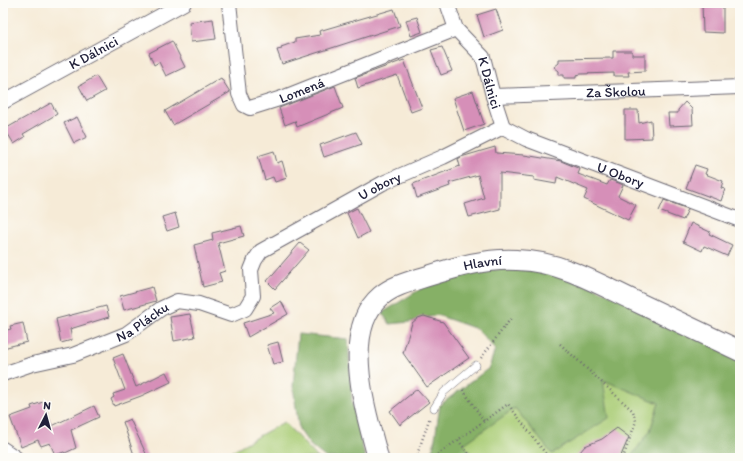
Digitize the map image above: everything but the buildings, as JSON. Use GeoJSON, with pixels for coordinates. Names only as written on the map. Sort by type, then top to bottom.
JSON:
{"type":"FeatureCollection","features":[{"type":"Feature","properties":{"kind":"street","name":"K Dálnici"},"geometry":{"type":"LineString","coordinates":[[3,102],[184,3]]}},
{"type":"Feature","properties":{"kind":"street","name":"Lomená"},"geometry":{"type":"LineString","coordinates":[[229,3],[238,94],[244,105],[250,108],[282,98],[456,29]]}},
{"type":"Feature","properties":{"kind":"street","name":"K Dálnici"},"geometry":{"type":"LineString","coordinates":[[447,3],[456,29],[483,57],[492,96],[502,127]]}},
{"type":"Feature","properties":{"kind":"street","name":"Za Školou"},"geometry":{"type":"LineString","coordinates":[[492,96],[740,87]]}},
{"type":"Feature","properties":{"kind":"street","name":"U Obory"},"geometry":{"type":"LineString","coordinates":[[502,127],[526,139],[740,220]]}},
{"type":"Feature","properties":{"kind":"street","name":"U obory"},"geometry":{"type":"LineString","coordinates":[[261,251],[383,183],[443,157],[502,127]]}},
{"type":"Feature","properties":{"kind":"street","name":"Na Plácku"},"geometry":{"type":"LineString","coordinates":[[3,374],[32,364],[73,355],[126,334],[162,308],[177,301],[199,304],[231,315],[245,309],[253,296],[251,270],[261,251]]}},
{"type":"Feature","properties":{"kind":"street","name":"Hlavní"},"geometry":{"type":"LineString","coordinates":[[378,458],[360,387],[360,350],[363,326],[371,309],[382,295],[402,284],[433,274],[501,260],[527,260],[550,265],[583,276],[740,351]]}},
{"type":"Feature","properties":{"kind":"street"},"geometry":{"type":"LineString","coordinates":[[3,449],[16,458]]}},
{"type":"Feature","properties":{"kind":"lane"},"geometry":{"type":"LineString","coordinates":[[434,408],[444,392],[456,380],[476,365]]}},
{"type":"Feature","properties":{"kind":"path"},"geometry":{"type":"LineString","coordinates":[[476,365],[512,317]]}},
{"type":"Feature","properties":{"kind":"path"},"geometry":{"type":"LineString","coordinates":[[560,344],[633,411],[636,421],[623,458]]}},
{"type":"Feature","properties":{"kind":"path"},"geometry":{"type":"LineString","coordinates":[[456,380],[484,421]]}},
{"type":"Feature","properties":{"kind":"path"},"geometry":{"type":"LineString","coordinates":[[434,457],[508,404],[549,458]]}},
{"type":"Feature","properties":{"kind":"path"},"geometry":{"type":"LineString","coordinates":[[416,458],[434,408]]}},
{"type":"Feature","properties":{"kind":"path"},"geometry":{"type":"LineString","coordinates":[[458,440],[472,458]]}},
{"type":"Feature","properties":{"kind":"green space"},"geometry":{"type":"Polygon","coordinates":[[[472,269],[537,270],[594,287],[740,355],[740,458],[630,458],[650,431],[659,403],[603,380],[609,418],[552,454],[515,408],[464,444],[474,458],[428,458],[434,445],[440,405],[489,368],[495,349],[477,329],[437,315],[410,322],[390,324],[382,313],[422,288],[472,269]]]}},
{"type":"Feature","properties":{"kind":"green space"},"geometry":{"type":"Polygon","coordinates":[[[298,334],[348,339],[352,401],[365,458],[326,458],[310,445],[299,429],[293,386],[298,334]]]}},
{"type":"Feature","properties":{"kind":"green space"},"geometry":{"type":"Polygon","coordinates":[[[602,379],[659,403],[650,431],[630,458],[474,458],[463,444],[515,408],[552,454],[602,379]]]}},
{"type":"Feature","properties":{"kind":"green space"},"geometry":{"type":"Polygon","coordinates":[[[284,422],[318,458],[219,458],[284,422]]]}}]}
